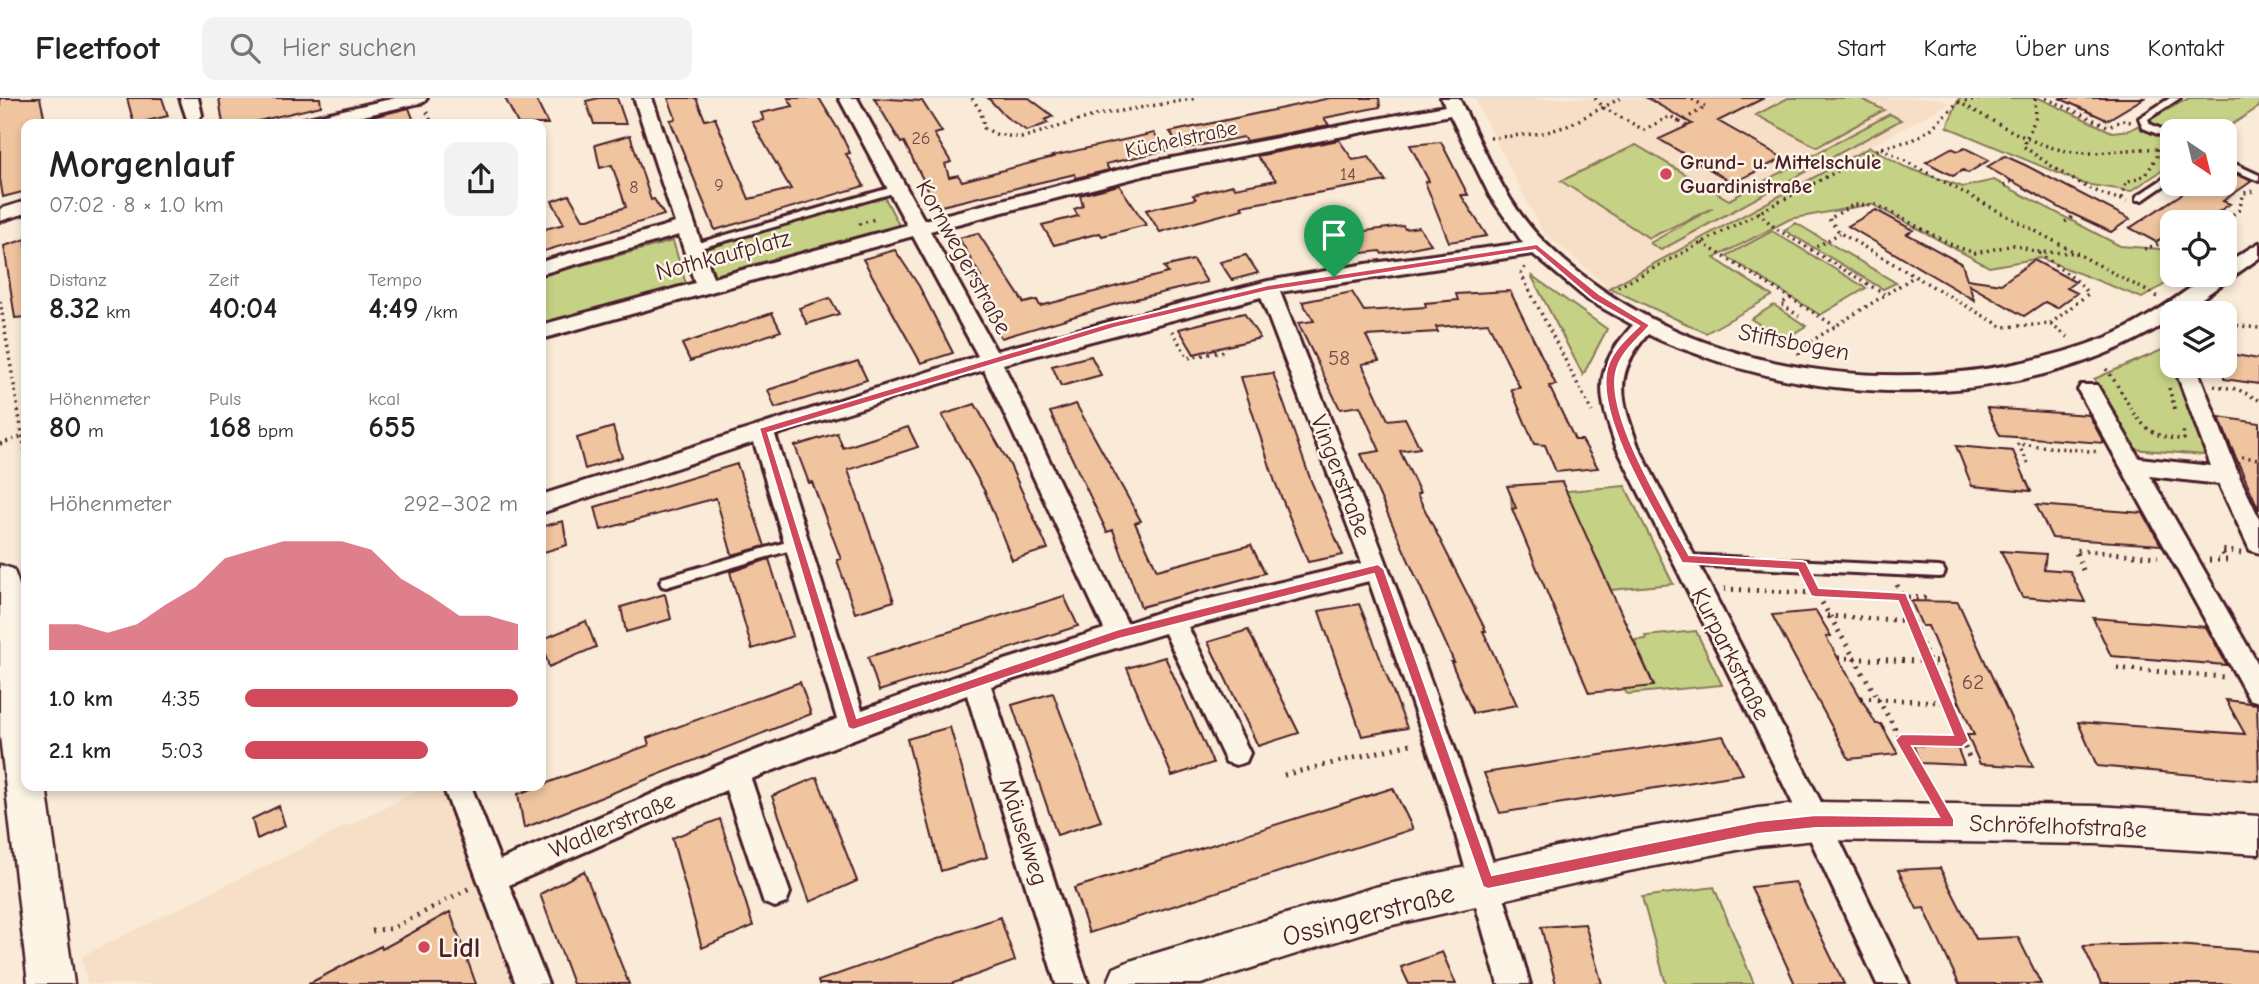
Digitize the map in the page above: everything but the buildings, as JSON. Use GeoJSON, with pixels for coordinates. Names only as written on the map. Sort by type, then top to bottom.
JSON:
{"type":"FeatureCollection","features":[{"type":"Feature","properties":{"kind":"street"},"geometry":{"type":"LineString","coordinates":[[328,119],[418,98]]}},
{"type":"Feature","properties":{"kind":"street"},"geometry":{"type":"LineString","coordinates":[[643,98],[706,286]]}},
{"type":"Feature","properties":{"kind":"street","name":"Kornwegerstraße"},"geometry":{"type":"LineString","coordinates":[[848,98],[991,361],[1119,634]]}},
{"type":"Feature","properties":{"kind":"street","name":"Küchelstraße"},"geometry":{"type":"LineString","coordinates":[[919,229],[1146,169],[1452,104]]}},
{"type":"Feature","properties":{"kind":"street","name":"Stiftsbogen"},"geometry":{"type":"LineString","coordinates":[[1452,104],[1532,255],[1595,297],[1645,325],[1703,350],[1813,376],[1866,382],[1954,380],[2013,373],[2113,342],[2155,322],[2205,287]]}},
{"type":"Feature","properties":{"kind":"street"},"geometry":{"type":"LineString","coordinates":[[0,215],[21,209]]}},
{"type":"Feature","properties":{"kind":"street","name":"Nothkaufplatz"},"geometry":{"type":"LineString","coordinates":[[546,267],[688,226]]}},
{"type":"Feature","properties":{"kind":"street","name":"Nothkaufplatz"},"geometry":{"type":"LineString","coordinates":[[546,331],[919,229]]}},
{"type":"Feature","properties":{"kind":"street","name":"Stiftsbogen"},"geometry":{"type":"LineString","coordinates":[[2237,264],[2259,249]]}},
{"type":"Feature","properties":{"kind":"street"},"geometry":{"type":"LineString","coordinates":[[546,502],[762,430],[1163,313],[1268,288],[1532,255]]}},
{"type":"Feature","properties":{"kind":"street","name":"Vingerstraße"},"geometry":{"type":"LineString","coordinates":[[1268,288],[1378,569],[1488,882],[1514,984]]}},
{"type":"Feature","properties":{"kind":"street","name":"Kurparkstraße"},"geometry":{"type":"LineString","coordinates":[[1645,325],[1623,347],[1611,373],[1612,405],[1627,446],[1816,821],[1894,984]]}},
{"type":"Feature","properties":{"kind":"street"},"geometry":{"type":"LineString","coordinates":[[2190,378],[2253,548]]}},
{"type":"Feature","properties":{"kind":"street"},"geometry":{"type":"LineString","coordinates":[[2089,390],[2255,685]]}},
{"type":"Feature","properties":{"kind":"street"},"geometry":{"type":"LineString","coordinates":[[762,430],[853,724]]}},
{"type":"Feature","properties":{"kind":"street"},"geometry":{"type":"LineString","coordinates":[[2130,461],[2227,476]]}},
{"type":"Feature","properties":{"kind":"street","name":"Wadlerstraße"},"geometry":{"type":"LineString","coordinates":[[491,878],[734,772],[853,724],[976,680],[1171,619],[1378,569]]}},
{"type":"Feature","properties":{"kind":"street"},"geometry":{"type":"LineString","coordinates":[[0,579],[20,689]]}},
{"type":"Feature","properties":{"kind":"street"},"geometry":{"type":"LineString","coordinates":[[1171,619],[1236,753]]}},
{"type":"Feature","properties":{"kind":"street","name":"Mäuselweg"},"geometry":{"type":"LineString","coordinates":[[976,680],[1072,984]]}},
{"type":"Feature","properties":{"kind":"street"},"geometry":{"type":"LineString","coordinates":[[734,772],[775,893]]}},
{"type":"Feature","properties":{"kind":"street"},"geometry":{"type":"LineString","coordinates":[[31,791],[51,984]]}},
{"type":"Feature","properties":{"kind":"street"},"geometry":{"type":"LineString","coordinates":[[459,791],[532,984]]}},
{"type":"Feature","properties":{"kind":"street","name":"Schröfelhofstraße"},"geometry":{"type":"LineString","coordinates":[[1816,821],[2096,825],[2259,835]]}},
{"type":"Feature","properties":{"kind":"street","name":"Ossingerstraße"},"geometry":{"type":"LineString","coordinates":[[1130,984],[1375,908],[1649,848],[1758,828],[1816,821]]}},
{"type":"Feature","properties":{"kind":"lane"},"geometry":{"type":"LineString","coordinates":[[2158,131],[2146,125],[2143,118],[2176,98]]}},
{"type":"Feature","properties":{"kind":"lane"},"geometry":{"type":"LineString","coordinates":[[2237,168],[2259,178]]}},
{"type":"Feature","properties":{"kind":"lane"},"geometry":{"type":"LineString","coordinates":[[2136,201],[2160,184]]}},
{"type":"Feature","properties":{"kind":"lane"},"geometry":{"type":"LineString","coordinates":[[695,247],[897,189]]}},
{"type":"Feature","properties":{"kind":"lane"},"geometry":{"type":"LineString","coordinates":[[666,582],[797,544]]}},
{"type":"Feature","properties":{"kind":"lane"},"geometry":{"type":"LineString","coordinates":[[1686,560],[1939,572]]}},
{"type":"Feature","properties":{"kind":"path"},"geometry":{"type":"LineString","coordinates":[[975,99],[984,128],[996,134],[1021,138],[1097,115],[1198,98]]}},
{"type":"Feature","properties":{"kind":"path"},"geometry":{"type":"LineString","coordinates":[[1595,98],[1602,107],[1644,130],[1671,116],[1687,126]]}},
{"type":"Feature","properties":{"kind":"path"},"geometry":{"type":"LineString","coordinates":[[1487,138],[1545,133],[1567,127],[1621,98]]}},
{"type":"Feature","properties":{"kind":"path"},"geometry":{"type":"LineString","coordinates":[[1680,122],[1706,107],[1690,98]]}},
{"type":"Feature","properties":{"kind":"path"},"geometry":{"type":"LineString","coordinates":[[1611,290],[1881,148],[1913,140],[1932,128],[1958,102],[1992,98]]}},
{"type":"Feature","properties":{"kind":"path"},"geometry":{"type":"LineString","coordinates":[[2035,98],[2036,117],[2023,146],[2079,185],[2103,196],[2136,201]]}},
{"type":"Feature","properties":{"kind":"path"},"geometry":{"type":"LineString","coordinates":[[2046,98],[2109,127],[2122,120],[2146,125]]}},
{"type":"Feature","properties":{"kind":"path"},"geometry":{"type":"LineString","coordinates":[[1958,102],[2027,139],[2077,152],[2115,152],[2139,147],[2157,149]]}},
{"type":"Feature","properties":{"kind":"path"},"geometry":{"type":"LineString","coordinates":[[2122,198],[2126,182],[2146,175],[2157,149],[2158,131]]}},
{"type":"Feature","properties":{"kind":"path"},"geometry":{"type":"LineString","coordinates":[[1881,148],[2158,297]]}},
{"type":"Feature","properties":{"kind":"path"},"geometry":{"type":"LineString","coordinates":[[2004,186],[2015,179]]}},
{"type":"Feature","properties":{"kind":"path"},"geometry":{"type":"LineString","coordinates":[[2239,189],[2244,192],[2259,190]]}},
{"type":"Feature","properties":{"kind":"path"},"geometry":{"type":"LineString","coordinates":[[2237,212],[2244,192]]}},
{"type":"Feature","properties":{"kind":"path"},"geometry":{"type":"LineString","coordinates":[[862,199],[886,237]]}},
{"type":"Feature","properties":{"kind":"path"},"geometry":{"type":"LineString","coordinates":[[2038,252],[2062,268],[2088,294],[2050,324],[2003,327],[1840,233],[1829,219],[1853,205],[1877,205],[1954,246],[1975,253],[2014,245],[2038,252],[2078,253]]}},
{"type":"Feature","properties":{"kind":"path"},"geometry":{"type":"LineString","coordinates":[[1758,212],[1775,228],[1884,294]]}},
{"type":"Feature","properties":{"kind":"path"},"geometry":{"type":"LineString","coordinates":[[2065,222],[2075,215]]}},
{"type":"Feature","properties":{"kind":"path"},"geometry":{"type":"LineString","coordinates":[[1811,250],[1840,233]]}},
{"type":"Feature","properties":{"kind":"path"},"geometry":{"type":"LineString","coordinates":[[1702,242],[1835,326]]}},
{"type":"Feature","properties":{"kind":"path"},"geometry":{"type":"LineString","coordinates":[[2144,249],[2160,244]]}},
{"type":"Feature","properties":{"kind":"path"},"geometry":{"type":"LineString","coordinates":[[1532,255],[1521,274],[1595,418]]}},
{"type":"Feature","properties":{"kind":"path"},"geometry":{"type":"LineString","coordinates":[[1799,359],[1799,349],[1915,276]]}},
{"type":"Feature","properties":{"kind":"path"},"geometry":{"type":"LineString","coordinates":[[1791,298],[1781,304],[1800,316]]}},
{"type":"Feature","properties":{"kind":"path"},"geometry":{"type":"LineString","coordinates":[[0,301],[21,414]]}},
{"type":"Feature","properties":{"kind":"path"},"geometry":{"type":"LineString","coordinates":[[1163,313],[1188,358],[1224,351]]}},
{"type":"Feature","properties":{"kind":"path"},"geometry":{"type":"LineString","coordinates":[[2050,324],[2072,340]]}},
{"type":"Feature","properties":{"kind":"path"},"geometry":{"type":"LineString","coordinates":[[2237,325],[2259,328]]}},
{"type":"Feature","properties":{"kind":"path"},"geometry":{"type":"LineString","coordinates":[[2106,369],[2149,434],[2165,442],[2184,439],[2183,429],[2169,395],[2169,383],[2179,378]]}},
{"type":"Feature","properties":{"kind":"path"},"geometry":{"type":"LineString","coordinates":[[2202,378],[2237,389],[2259,400]]}},
{"type":"Feature","properties":{"kind":"path"},"geometry":{"type":"LineString","coordinates":[[1578,385],[1592,384]]}},
{"type":"Feature","properties":{"kind":"path"},"geometry":{"type":"LineString","coordinates":[[0,444],[21,437]]}},
{"type":"Feature","properties":{"kind":"path"},"geometry":{"type":"LineString","coordinates":[[2028,463],[2018,444],[2130,461]]}},
{"type":"Feature","properties":{"kind":"path"},"geometry":{"type":"LineString","coordinates":[[2083,570],[2074,550],[2227,561],[2221,550],[2253,548]]}},
{"type":"Feature","properties":{"kind":"path"},"geometry":{"type":"LineString","coordinates":[[1802,565],[1827,616],[1950,823]]}},
{"type":"Feature","properties":{"kind":"path"},"geometry":{"type":"LineString","coordinates":[[1891,569],[1971,762]]}},
{"type":"Feature","properties":{"kind":"path"},"geometry":{"type":"LineString","coordinates":[[1698,588],[1927,597]]}},
{"type":"Feature","properties":{"kind":"path"},"geometry":{"type":"LineString","coordinates":[[1827,616],[1913,621]]}},
{"type":"Feature","properties":{"kind":"path"},"geometry":{"type":"LineString","coordinates":[[1838,658],[1943,662]]}},
{"type":"Feature","properties":{"kind":"path"},"geometry":{"type":"LineString","coordinates":[[2118,668],[2255,685]]}},
{"type":"Feature","properties":{"kind":"path"},"geometry":{"type":"LineString","coordinates":[[1861,698],[1960,703]]}},
{"type":"Feature","properties":{"kind":"path"},"geometry":{"type":"LineString","coordinates":[[1284,775],[1437,738]]}},
{"type":"Feature","properties":{"kind":"path"},"geometry":{"type":"LineString","coordinates":[[1901,740],[1962,741]]}},
{"type":"Feature","properties":{"kind":"path"},"geometry":{"type":"LineString","coordinates":[[372,931],[393,928],[491,878]]}},
{"type":"Feature","properties":{"kind":"shaded area","name":"Grund- u. Mittelschule Guardinistraße"},"geometry":{"type":"Polygon","coordinates":[[[1474,98],[1940,98],[1950,103],[1609,288],[1542,231],[1474,98]]]}},
{"type":"Feature","properties":{"kind":"shaded area"},"geometry":{"type":"Polygon","coordinates":[[[418,791],[454,791],[526,984],[87,984],[82,956],[418,791]]]}},
{"type":"Feature","properties":{"kind":"green space"},"geometry":{"type":"Polygon","coordinates":[[[1788,98],[1860,98],[1884,110],[1817,147],[1756,115],[1788,98]]]}},
{"type":"Feature","properties":{"kind":"green space"},"geometry":{"type":"Polygon","coordinates":[[[1959,98],[2039,98],[2112,132],[2130,130],[2189,98],[2259,98],[2259,107],[2237,121],[2237,119],[2160,119],[2160,172],[2131,191],[2084,184],[1947,127],[1959,98]]]}},
{"type":"Feature","properties":{"kind":"green space"},"geometry":{"type":"Polygon","coordinates":[[[1890,114],[1901,120],[1661,250],[1650,243],[1713,208],[1649,238],[1561,181],[1636,145],[1729,200],[1890,114]]]}},
{"type":"Feature","properties":{"kind":"green space"},"geometry":{"type":"Polygon","coordinates":[[[1870,147],[1905,167],[1963,187],[1994,180],[2120,246],[2160,249],[2160,287],[2142,298],[2040,258],[1989,267],[1872,204],[1790,219],[1714,258],[1772,296],[1706,333],[1609,288],[1870,147]]]}},
{"type":"Feature","properties":{"kind":"green space"},"geometry":{"type":"Polygon","coordinates":[[[884,196],[899,225],[715,275],[705,249],[884,196]]]}},
{"type":"Feature","properties":{"kind":"green space"},"geometry":{"type":"Polygon","coordinates":[[[1796,223],[1896,283],[1883,289],[1784,230],[1796,223]]]}},
{"type":"Feature","properties":{"kind":"green space"},"geometry":{"type":"Polygon","coordinates":[[[1772,231],[1866,288],[1820,315],[1726,256],[1772,231]]]}},
{"type":"Feature","properties":{"kind":"green space"},"geometry":{"type":"Polygon","coordinates":[[[673,241],[686,284],[546,323],[546,275],[673,241]]]}},
{"type":"Feature","properties":{"kind":"green space"},"geometry":{"type":"Polygon","coordinates":[[[1531,275],[1607,329],[1583,375],[1531,275]]]}},
{"type":"Feature","properties":{"kind":"green space"},"geometry":{"type":"Polygon","coordinates":[[[1774,305],[1806,326],[1783,340],[1751,319],[1774,305]]]}},
{"type":"Feature","properties":{"kind":"green space"},"geometry":{"type":"Polygon","coordinates":[[[2160,351],[2160,378],[2181,378],[2216,456],[2133,449],[2094,379],[2160,351]]]}},
{"type":"Feature","properties":{"kind":"green space"},"geometry":{"type":"Polygon","coordinates":[[[1625,486],[1673,584],[1611,590],[1528,507],[1512,509],[1511,496],[1625,486]]]}},
{"type":"Feature","properties":{"kind":"green space"},"geometry":{"type":"Polygon","coordinates":[[[1696,631],[1722,685],[1627,694],[1624,689],[1654,685],[1634,640],[1646,639],[1645,636],[1696,631]]]}},
{"type":"Feature","properties":{"kind":"green space"},"geometry":{"type":"Polygon","coordinates":[[[1714,887],[1754,984],[1666,984],[1642,897],[1714,887]]]}},
{"type":"Feature","properties":{"kind":"place","name":"Grund- u. Mittelschule Guardinistraße"},"geometry":{"type":"Point","coordinates":[1666,174]}},
{"type":"Feature","properties":{"kind":"place","name":"Lidl"},"geometry":{"type":"Point","coordinates":[424,947]}},
{"type":"Feature","properties":{"kind":"route"},"geometry":{"type":"LineString","coordinates":[[1537,247],[1595,297],[1645,325],[1623,347],[1611,373],[1612,405],[1627,446],[1686,560],[1802,565],[1815,592],[1902,596],[1962,741],[1901,740],[1950,823],[1816,821],[1758,828],[1488,882],[1378,569],[1119,634],[976,680],[853,724],[762,430],[1113,325],[1268,288],[1334,277],[1537,247]]}}]}
